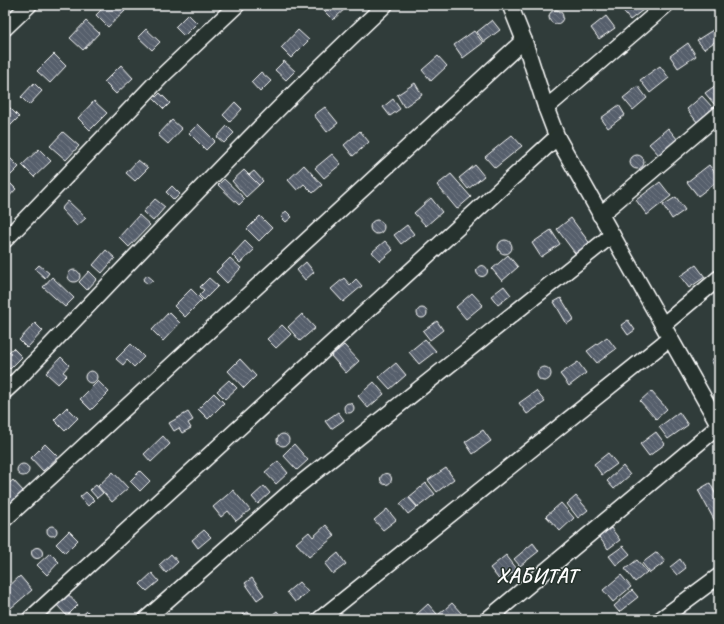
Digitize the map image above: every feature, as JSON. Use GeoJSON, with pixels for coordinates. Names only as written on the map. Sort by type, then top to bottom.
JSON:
{"type":"FeatureCollection","features":[{"type":"Feature","properties":{"kind":"street"},"geometry":{"type":"LineString","coordinates":[[5,28],[29,5]]}},
{"type":"Feature","properties":{"kind":"street"},"geometry":{"type":"LineString","coordinates":[[5,240],[162,76],[237,5]]}},
{"type":"Feature","properties":{"kind":"street"},"geometry":{"type":"LineString","coordinates":[[5,391],[33,364],[230,156],[331,55],[385,5]]}},
{"type":"Feature","properties":{"kind":"street"},"geometry":{"type":"LineString","coordinates":[[488,619],[719,426],[557,137],[524,40],[510,5]]}},
{"type":"Feature","properties":{"kind":"street"},"geometry":{"type":"LineString","coordinates":[[546,108],[666,5]]}},
{"type":"Feature","properties":{"kind":"street"},"geometry":{"type":"LineString","coordinates":[[5,519],[524,40]]}},
{"type":"Feature","properties":{"kind":"street"},"geometry":{"type":"LineString","coordinates":[[600,215],[719,114]]}},
{"type":"Feature","properties":{"kind":"street"},"geometry":{"type":"LineString","coordinates":[[30,619],[557,137]]}},
{"type":"Feature","properties":{"kind":"street"},"geometry":{"type":"LineString","coordinates":[[146,619],[290,492],[612,235]]}},
{"type":"Feature","properties":{"kind":"street"},"geometry":{"type":"LineString","coordinates":[[320,619],[666,332],[719,278]]}},
{"type":"Feature","properties":{"kind":"street"},"geometry":{"type":"LineString","coordinates":[[661,619],[719,576]]}},
{"type":"Feature","properties":{"kind":"building"},"geometry":{"type":"Polygon","coordinates":[[[106,5],[119,5],[125,11],[108,27],[96,15],[106,5]]]}},
{"type":"Feature","properties":{"kind":"building"},"geometry":{"type":"Polygon","coordinates":[[[329,5],[349,5],[333,20],[323,10],[329,5]]]}},
{"type":"Feature","properties":{"kind":"building"},"geometry":{"type":"Polygon","coordinates":[[[618,5],[639,5],[643,10],[630,20],[618,5]]]}},
{"type":"Feature","properties":{"kind":"building"},"geometry":{"type":"Polygon","coordinates":[[[553,10],[559,10],[563,14],[563,20],[559,24],[553,24],[549,20],[549,14],[553,10]]]}},
{"type":"Feature","properties":{"kind":"building"},"geometry":{"type":"Polygon","coordinates":[[[188,14],[197,23],[184,36],[175,27],[188,14]]]}},
{"type":"Feature","properties":{"kind":"building"},"geometry":{"type":"Polygon","coordinates":[[[606,16],[615,28],[599,39],[591,28],[606,16]]]}},
{"type":"Feature","properties":{"kind":"building"},"geometry":{"type":"Polygon","coordinates":[[[492,20],[500,30],[484,42],[477,32],[492,20]]]}},
{"type":"Feature","properties":{"kind":"building"},"geometry":{"type":"Polygon","coordinates":[[[86,21],[99,33],[83,50],[70,38],[86,21]]]}},
{"type":"Feature","properties":{"kind":"building"},"geometry":{"type":"Polygon","coordinates":[[[716,28],[719,33],[719,39],[704,49],[697,40],[716,28]]]}},
{"type":"Feature","properties":{"kind":"building"},"geometry":{"type":"Polygon","coordinates":[[[146,29],[160,42],[152,50],[138,37],[146,29]]]}},
{"type":"Feature","properties":{"kind":"building"},"geometry":{"type":"Polygon","coordinates":[[[298,30],[309,40],[291,58],[281,48],[298,30]]]}},
{"type":"Feature","properties":{"kind":"building"},"geometry":{"type":"Polygon","coordinates":[[[474,31],[483,43],[463,58],[454,45],[474,31]]]}},
{"type":"Feature","properties":{"kind":"building"},"geometry":{"type":"Polygon","coordinates":[[[688,43],[696,56],[678,68],[670,56],[688,43]]]}},
{"type":"Feature","properties":{"kind":"building"},"geometry":{"type":"Polygon","coordinates":[[[54,54],[66,66],[50,83],[37,71],[54,54]]]}},
{"type":"Feature","properties":{"kind":"building"},"geometry":{"type":"Polygon","coordinates":[[[438,56],[447,66],[431,81],[422,70],[438,56]]]}},
{"type":"Feature","properties":{"kind":"building"},"geometry":{"type":"Polygon","coordinates":[[[284,61],[295,71],[286,80],[275,70],[284,61]]]}},
{"type":"Feature","properties":{"kind":"building"},"geometry":{"type":"Polygon","coordinates":[[[121,65],[133,78],[116,94],[104,82],[121,65]]]}},
{"type":"Feature","properties":{"kind":"building"},"geometry":{"type":"Polygon","coordinates":[[[660,66],[669,78],[650,93],[640,80],[660,66]]]}},
{"type":"Feature","properties":{"kind":"building"},"geometry":{"type":"Polygon","coordinates":[[[261,72],[271,81],[260,92],[251,82],[261,72]]]}},
{"type":"Feature","properties":{"kind":"building"},"geometry":{"type":"Polygon","coordinates":[[[34,83],[42,91],[29,105],[21,97],[34,83]]]}},
{"type":"Feature","properties":{"kind":"building"},"geometry":{"type":"Polygon","coordinates":[[[415,83],[422,95],[404,107],[397,95],[415,83]]]}},
{"type":"Feature","properties":{"kind":"building"},"geometry":{"type":"Polygon","coordinates":[[[716,85],[719,89],[719,100],[714,104],[705,93],[716,85]]]}},
{"type":"Feature","properties":{"kind":"building"},"geometry":{"type":"Polygon","coordinates":[[[638,86],[647,98],[633,110],[623,98],[638,86]]]}},
{"type":"Feature","properties":{"kind":"building"},"geometry":{"type":"Polygon","coordinates":[[[160,93],[170,103],[164,109],[154,99],[160,93]]]}},
{"type":"Feature","properties":{"kind":"building"},"geometry":{"type":"Polygon","coordinates":[[[702,96],[713,108],[697,122],[687,109],[702,96]]]}},
{"type":"Feature","properties":{"kind":"building"},"geometry":{"type":"Polygon","coordinates":[[[393,99],[400,109],[390,116],[383,107],[393,99]]]}},
{"type":"Feature","properties":{"kind":"building"},"geometry":{"type":"Polygon","coordinates":[[[94,101],[107,113],[90,130],[78,118],[94,101]]]}},
{"type":"Feature","properties":{"kind":"building"},"geometry":{"type":"Polygon","coordinates":[[[235,102],[242,109],[230,122],[223,115],[235,102]]]}},
{"type":"Feature","properties":{"kind":"building"},"geometry":{"type":"Polygon","coordinates":[[[7,105],[19,117],[5,131],[5,107],[7,105]]]}},
{"type":"Feature","properties":{"kind":"building"},"geometry":{"type":"Polygon","coordinates":[[[619,105],[625,115],[608,128],[601,118],[619,105]]]}},
{"type":"Feature","properties":{"kind":"building"},"geometry":{"type":"Polygon","coordinates":[[[325,107],[338,123],[327,132],[314,115],[325,107]]]}},
{"type":"Feature","properties":{"kind":"building"},"geometry":{"type":"Polygon","coordinates":[[[172,120],[182,129],[168,144],[158,135],[172,120]]]}},
{"type":"Feature","properties":{"kind":"building"},"geometry":{"type":"Polygon","coordinates":[[[198,124],[215,141],[206,150],[189,133],[198,124]]]}},
{"type":"Feature","properties":{"kind":"building"},"geometry":{"type":"Polygon","coordinates":[[[227,126],[234,133],[224,143],[217,137],[227,126]]]}},
{"type":"Feature","properties":{"kind":"building"},"geometry":{"type":"Polygon","coordinates":[[[668,128],[678,140],[660,156],[649,144],[668,128]]]}},
{"type":"Feature","properties":{"kind":"building"},"geometry":{"type":"Polygon","coordinates":[[[360,131],[369,142],[353,156],[344,145],[360,131]]]}},
{"type":"Feature","properties":{"kind":"building"},"geometry":{"type":"Polygon","coordinates":[[[63,132],[79,146],[66,160],[50,146],[63,132]]]}},
{"type":"Feature","properties":{"kind":"building"},"geometry":{"type":"Polygon","coordinates":[[[512,135],[522,146],[495,168],[485,157],[512,135]]]}},
{"type":"Feature","properties":{"kind":"building"},"geometry":{"type":"Polygon","coordinates":[[[39,149],[51,161],[34,177],[22,165],[39,149]]]}},
{"type":"Feature","properties":{"kind":"building"},"geometry":{"type":"Polygon","coordinates":[[[332,154],[341,164],[324,178],[315,168],[332,154]]]}},
{"type":"Feature","properties":{"kind":"building"},"geometry":{"type":"Polygon","coordinates":[[[7,155],[19,167],[5,181],[5,157],[7,155]]]}},
{"type":"Feature","properties":{"kind":"building"},"geometry":{"type":"Polygon","coordinates":[[[634,155],[640,155],[644,159],[644,165],[640,169],[634,169],[630,165],[630,159],[634,155]]]}},
{"type":"Feature","properties":{"kind":"building"},"geometry":{"type":"Polygon","coordinates":[[[138,160],[148,168],[135,181],[126,173],[138,160]]]}},
{"type":"Feature","properties":{"kind":"building"},"geometry":{"type":"Polygon","coordinates":[[[304,165],[322,185],[313,193],[304,184],[297,190],[288,180],[304,165]]]}},
{"type":"Feature","properties":{"kind":"building"},"geometry":{"type":"Polygon","coordinates":[[[475,165],[484,176],[468,189],[459,178],[475,165]]]}},
{"type":"Feature","properties":{"kind":"building"},"geometry":{"type":"Polygon","coordinates":[[[709,165],[719,180],[698,196],[687,182],[709,165]]]}},
{"type":"Feature","properties":{"kind":"building"},"geometry":{"type":"Polygon","coordinates":[[[244,170],[259,185],[246,197],[232,181],[244,170]]]}},
{"type":"Feature","properties":{"kind":"building"},"geometry":{"type":"Polygon","coordinates":[[[254,171],[263,181],[259,185],[249,175],[254,171]]]}},
{"type":"Feature","properties":{"kind":"building"},"geometry":{"type":"Polygon","coordinates":[[[451,174],[471,197],[457,209],[437,185],[451,174]]]}},
{"type":"Feature","properties":{"kind":"building"},"geometry":{"type":"Polygon","coordinates":[[[224,179],[245,199],[239,205],[218,185],[224,179]]]}},
{"type":"Feature","properties":{"kind":"building"},"geometry":{"type":"Polygon","coordinates":[[[8,181],[16,189],[5,201],[5,184],[8,181]]]}},
{"type":"Feature","properties":{"kind":"building"},"geometry":{"type":"Polygon","coordinates":[[[660,182],[671,196],[647,215],[636,200],[660,182]]]}},
{"type":"Feature","properties":{"kind":"building"},"geometry":{"type":"Polygon","coordinates":[[[172,186],[180,194],[174,200],[166,192],[172,186]]]}},
{"type":"Feature","properties":{"kind":"building"},"geometry":{"type":"Polygon","coordinates":[[[676,197],[685,210],[672,219],[663,205],[676,197]]]}},
{"type":"Feature","properties":{"kind":"building"},"geometry":{"type":"Polygon","coordinates":[[[431,198],[442,212],[426,226],[414,213],[431,198]]]}},
{"type":"Feature","properties":{"kind":"building"},"geometry":{"type":"Polygon","coordinates":[[[155,199],[165,207],[153,221],[143,212],[155,199]]]}},
{"type":"Feature","properties":{"kind":"building"},"geometry":{"type":"Polygon","coordinates":[[[68,201],[86,218],[77,226],[61,209],[68,201]]]}},
{"type":"Feature","properties":{"kind":"building"},"geometry":{"type":"Polygon","coordinates":[[[286,211],[292,217],[286,222],[281,217],[286,211]]]}},
{"type":"Feature","properties":{"kind":"building"},"geometry":{"type":"Polygon","coordinates":[[[139,215],[150,225],[129,247],[119,237],[139,215]]]}},
{"type":"Feature","properties":{"kind":"building"},"geometry":{"type":"Polygon","coordinates":[[[260,216],[272,228],[259,241],[247,229],[260,216]]]}},
{"type":"Feature","properties":{"kind":"building"},"geometry":{"type":"Polygon","coordinates":[[[571,218],[594,249],[580,260],[557,229],[571,218]]]}},
{"type":"Feature","properties":{"kind":"building"},"geometry":{"type":"Polygon","coordinates":[[[377,220],[382,222],[384,227],[382,232],[377,234],[372,232],[370,227],[372,222],[377,220]]]}},
{"type":"Feature","properties":{"kind":"building"},"geometry":{"type":"Polygon","coordinates":[[[407,225],[414,234],[401,244],[394,235],[407,225]]]}},
{"type":"Feature","properties":{"kind":"building"},"geometry":{"type":"Polygon","coordinates":[[[551,230],[560,244],[541,257],[532,243],[551,230]]]}},
{"type":"Feature","properties":{"kind":"building"},"geometry":{"type":"Polygon","coordinates":[[[505,240],[510,242],[512,247],[510,252],[505,254],[500,252],[498,247],[500,242],[505,240]]]}},
{"type":"Feature","properties":{"kind":"building"},"geometry":{"type":"Polygon","coordinates":[[[245,241],[254,250],[240,263],[232,255],[245,241]]]}},
{"type":"Feature","properties":{"kind":"building"},"geometry":{"type":"Polygon","coordinates":[[[385,241],[393,250],[380,261],[372,252],[385,241]]]}},
{"type":"Feature","properties":{"kind":"building"},"geometry":{"type":"Polygon","coordinates":[[[106,250],[115,258],[102,273],[93,265],[106,250]]]}},
{"type":"Feature","properties":{"kind":"building"},"geometry":{"type":"Polygon","coordinates":[[[508,255],[518,267],[502,281],[492,269],[508,255]]]}},
{"type":"Feature","properties":{"kind":"building"},"geometry":{"type":"Polygon","coordinates":[[[230,258],[241,268],[227,283],[216,272],[230,258]]]}},
{"type":"Feature","properties":{"kind":"building"},"geometry":{"type":"Polygon","coordinates":[[[306,262],[314,272],[305,280],[297,270],[306,262]]]}},
{"type":"Feature","properties":{"kind":"building"},"geometry":{"type":"Polygon","coordinates":[[[39,265],[49,273],[45,278],[35,269],[39,265]]]}},
{"type":"Feature","properties":{"kind":"building"},"geometry":{"type":"Polygon","coordinates":[[[696,265],[705,277],[689,288],[680,276],[696,265]]]}},
{"type":"Feature","properties":{"kind":"building"},"geometry":{"type":"Polygon","coordinates":[[[480,266],[484,266],[486,267],[486,275],[480,276],[477,273],[477,269],[480,266]]]}},
{"type":"Feature","properties":{"kind":"building"},"geometry":{"type":"Polygon","coordinates":[[[74,270],[78,272],[80,276],[78,280],[74,282],[70,280],[68,276],[70,272],[74,270]]]}},
{"type":"Feature","properties":{"kind":"building"},"geometry":{"type":"Polygon","coordinates":[[[89,271],[97,279],[87,290],[79,282],[89,271]]]}},
{"type":"Feature","properties":{"kind":"building"},"geometry":{"type":"Polygon","coordinates":[[[147,275],[153,280],[148,284],[143,280],[147,275]]]}},
{"type":"Feature","properties":{"kind":"building"},"geometry":{"type":"Polygon","coordinates":[[[52,277],[74,298],[65,307],[43,287],[52,277]]]}},
{"type":"Feature","properties":{"kind":"building"},"geometry":{"type":"Polygon","coordinates":[[[209,278],[218,286],[204,300],[199,295],[204,290],[200,287],[209,278]]]}},
{"type":"Feature","properties":{"kind":"building"},"geometry":{"type":"Polygon","coordinates":[[[344,278],[350,285],[356,279],[362,286],[343,302],[331,289],[344,278]]]}},
{"type":"Feature","properties":{"kind":"building"},"geometry":{"type":"Polygon","coordinates":[[[504,286],[511,295],[498,305],[491,296],[504,286]]]}},
{"type":"Feature","properties":{"kind":"building"},"geometry":{"type":"Polygon","coordinates":[[[191,289],[202,300],[185,317],[174,306],[191,289]]]}},
{"type":"Feature","properties":{"kind":"building"},"geometry":{"type":"Polygon","coordinates":[[[472,293],[483,305],[466,319],[456,307],[472,293]]]}},
{"type":"Feature","properties":{"kind":"building"},"geometry":{"type":"Polygon","coordinates":[[[561,298],[574,319],[567,324],[554,302],[561,298]]]}},
{"type":"Feature","properties":{"kind":"building"},"geometry":{"type":"Polygon","coordinates":[[[420,308],[424,308],[426,309],[426,317],[420,318],[417,315],[417,311],[420,308]]]}},
{"type":"Feature","properties":{"kind":"building"},"geometry":{"type":"Polygon","coordinates":[[[169,312],[180,323],[163,341],[152,330],[169,312]]]}},
{"type":"Feature","properties":{"kind":"building"},"geometry":{"type":"Polygon","coordinates":[[[302,314],[315,328],[300,341],[288,327],[302,314]]]}},
{"type":"Feature","properties":{"kind":"building"},"geometry":{"type":"Polygon","coordinates":[[[628,320],[635,330],[628,335],[621,325],[628,320]]]}},
{"type":"Feature","properties":{"kind":"building"},"geometry":{"type":"Polygon","coordinates":[[[437,321],[443,330],[430,340],[423,331],[437,321]]]}},
{"type":"Feature","properties":{"kind":"building"},"geometry":{"type":"Polygon","coordinates":[[[35,323],[43,331],[27,348],[19,340],[35,323]]]}},
{"type":"Feature","properties":{"kind":"building"},"geometry":{"type":"Polygon","coordinates":[[[282,325],[291,334],[276,348],[267,339],[282,325]]]}},
{"type":"Feature","properties":{"kind":"building"},"geometry":{"type":"Polygon","coordinates":[[[607,337],[616,349],[597,363],[587,351],[607,337]]]}},
{"type":"Feature","properties":{"kind":"building"},"geometry":{"type":"Polygon","coordinates":[[[425,339],[436,351],[419,364],[409,352],[425,339]]]}},
{"type":"Feature","properties":{"kind":"building"},"geometry":{"type":"Polygon","coordinates":[[[131,344],[144,357],[134,367],[127,360],[123,365],[116,359],[131,344]]]}},
{"type":"Feature","properties":{"kind":"building"},"geometry":{"type":"Polygon","coordinates":[[[344,345],[359,361],[346,373],[331,356],[344,345]]]}},
{"type":"Feature","properties":{"kind":"building"},"geometry":{"type":"Polygon","coordinates":[[[13,348],[22,357],[10,369],[5,364],[5,356],[13,348]]]}},
{"type":"Feature","properties":{"kind":"building"},"geometry":{"type":"Polygon","coordinates":[[[718,356],[719,357],[719,374],[711,360],[718,356]]]}},
{"type":"Feature","properties":{"kind":"building"},"geometry":{"type":"Polygon","coordinates":[[[61,357],[69,365],[63,372],[67,375],[58,384],[46,373],[61,357]]]}},
{"type":"Feature","properties":{"kind":"building"},"geometry":{"type":"Polygon","coordinates":[[[240,359],[256,376],[244,388],[228,371],[240,359]]]}},
{"type":"Feature","properties":{"kind":"building"},"geometry":{"type":"Polygon","coordinates":[[[578,362],[586,373],[569,386],[560,374],[578,362]]]}},
{"type":"Feature","properties":{"kind":"building"},"geometry":{"type":"Polygon","coordinates":[[[396,363],[406,375],[390,389],[379,377],[396,363]]]}},
{"type":"Feature","properties":{"kind":"building"},"geometry":{"type":"Polygon","coordinates":[[[544,367],[549,369],[551,374],[549,379],[544,381],[539,379],[537,374],[539,369],[544,367]]]}},
{"type":"Feature","properties":{"kind":"building"},"geometry":{"type":"Polygon","coordinates":[[[91,371],[95,373],[97,377],[95,381],[91,383],[87,381],[85,377],[87,373],[91,371]]]}},
{"type":"Feature","properties":{"kind":"building"},"geometry":{"type":"Polygon","coordinates":[[[229,380],[237,388],[225,399],[217,391],[229,380]]]}},
{"type":"Feature","properties":{"kind":"building"},"geometry":{"type":"Polygon","coordinates":[[[98,381],[109,392],[91,410],[80,399],[98,381]]]}},
{"type":"Feature","properties":{"kind":"building"},"geometry":{"type":"Polygon","coordinates":[[[374,382],[384,394],[368,408],[358,396],[374,382]]]}},
{"type":"Feature","properties":{"kind":"building"},"geometry":{"type":"Polygon","coordinates":[[[536,391],[545,402],[527,414],[519,403],[536,391]]]}},
{"type":"Feature","properties":{"kind":"building"},"geometry":{"type":"Polygon","coordinates":[[[651,391],[667,409],[656,419],[640,401],[651,391]]]}},
{"type":"Feature","properties":{"kind":"building"},"geometry":{"type":"Polygon","coordinates":[[[214,393],[224,403],[208,419],[198,409],[214,393]]]}},
{"type":"Feature","properties":{"kind":"building"},"geometry":{"type":"Polygon","coordinates":[[[347,403],[351,403],[353,404],[353,412],[347,413],[344,410],[344,406],[347,403]]]}},
{"type":"Feature","properties":{"kind":"building"},"geometry":{"type":"Polygon","coordinates":[[[67,407],[78,418],[65,431],[54,420],[67,407]]]}},
{"type":"Feature","properties":{"kind":"building"},"geometry":{"type":"Polygon","coordinates":[[[188,412],[193,420],[188,423],[191,428],[182,433],[179,428],[174,431],[169,423],[188,412]]]}},
{"type":"Feature","properties":{"kind":"building"},"geometry":{"type":"Polygon","coordinates":[[[338,412],[344,420],[331,429],[325,421],[338,412]]]}},
{"type":"Feature","properties":{"kind":"building"},"geometry":{"type":"Polygon","coordinates":[[[679,412],[688,425],[668,439],[659,427],[679,412]]]}},
{"type":"Feature","properties":{"kind":"building"},"geometry":{"type":"Polygon","coordinates":[[[483,430],[491,441],[473,454],[465,442],[483,430]]]}},
{"type":"Feature","properties":{"kind":"building"},"geometry":{"type":"Polygon","coordinates":[[[656,432],[665,444],[649,456],[640,444],[656,432]]]}},
{"type":"Feature","properties":{"kind":"building"},"geometry":{"type":"Polygon","coordinates":[[[283,434],[287,436],[289,440],[287,444],[283,446],[279,444],[277,440],[279,436],[283,434]]]}},
{"type":"Feature","properties":{"kind":"building"},"geometry":{"type":"Polygon","coordinates":[[[163,436],[170,444],[151,462],[144,454],[163,436]]]}},
{"type":"Feature","properties":{"kind":"building"},"geometry":{"type":"Polygon","coordinates":[[[45,444],[58,457],[43,471],[31,458],[45,444]]]}},
{"type":"Feature","properties":{"kind":"building"},"geometry":{"type":"Polygon","coordinates":[[[294,444],[308,460],[297,470],[283,455],[294,444]]]}},
{"type":"Feature","properties":{"kind":"building"},"geometry":{"type":"Polygon","coordinates":[[[608,453],[617,464],[602,475],[594,464],[608,453]]]}},
{"type":"Feature","properties":{"kind":"building"},"geometry":{"type":"Polygon","coordinates":[[[278,461],[288,473],[276,484],[265,472],[278,461]]]}},
{"type":"Feature","properties":{"kind":"building"},"geometry":{"type":"Polygon","coordinates":[[[23,464],[27,466],[29,470],[27,474],[23,476],[19,474],[17,470],[19,466],[23,464]]]}},
{"type":"Feature","properties":{"kind":"building"},"geometry":{"type":"Polygon","coordinates":[[[623,466],[630,475],[614,489],[607,481],[623,466]]]}},
{"type":"Feature","properties":{"kind":"building"},"geometry":{"type":"Polygon","coordinates":[[[446,468],[454,479],[437,492],[428,480],[446,468]]]}},
{"type":"Feature","properties":{"kind":"building"},"geometry":{"type":"Polygon","coordinates":[[[140,471],[150,481],[140,491],[130,481],[140,471]]]}},
{"type":"Feature","properties":{"kind":"building"},"geometry":{"type":"Polygon","coordinates":[[[113,472],[128,488],[112,502],[98,486],[113,472]]]}},
{"type":"Feature","properties":{"kind":"building"},"geometry":{"type":"Polygon","coordinates":[[[384,474],[388,474],[390,475],[390,483],[384,484],[381,481],[381,477],[384,474]]]}},
{"type":"Feature","properties":{"kind":"building"},"geometry":{"type":"Polygon","coordinates":[[[13,480],[24,492],[11,503],[5,496],[5,487],[13,480]]]}},
{"type":"Feature","properties":{"kind":"building"},"geometry":{"type":"Polygon","coordinates":[[[426,483],[435,494],[418,507],[409,497],[426,483]]]}},
{"type":"Feature","properties":{"kind":"building"},"geometry":{"type":"Polygon","coordinates":[[[710,483],[719,501],[719,529],[698,490],[710,483]]]}},
{"type":"Feature","properties":{"kind":"building"},"geometry":{"type":"Polygon","coordinates":[[[96,485],[103,493],[97,498],[90,490],[96,485]]]}},
{"type":"Feature","properties":{"kind":"building"},"geometry":{"type":"Polygon","coordinates":[[[264,486],[270,493],[258,504],[252,497],[264,486]]]}},
{"type":"Feature","properties":{"kind":"building"},"geometry":{"type":"Polygon","coordinates":[[[233,490],[250,510],[236,521],[228,511],[221,517],[213,507],[233,490]]]}},
{"type":"Feature","properties":{"kind":"building"},"geometry":{"type":"Polygon","coordinates":[[[86,492],[94,500],[88,506],[80,497],[86,492]]]}},
{"type":"Feature","properties":{"kind":"building"},"geometry":{"type":"Polygon","coordinates":[[[576,496],[588,510],[578,518],[567,504],[576,496]]]}},
{"type":"Feature","properties":{"kind":"building"},"geometry":{"type":"Polygon","coordinates":[[[408,497],[417,507],[408,514],[400,504],[408,497]]]}},
{"type":"Feature","properties":{"kind":"building"},"geometry":{"type":"Polygon","coordinates":[[[561,503],[574,518],[560,531],[546,516],[561,503]]]}},
{"type":"Feature","properties":{"kind":"building"},"geometry":{"type":"Polygon","coordinates":[[[387,509],[396,520],[383,530],[374,520],[387,509]]]}},
{"type":"Feature","properties":{"kind":"building"},"geometry":{"type":"Polygon","coordinates":[[[326,525],[335,536],[309,557],[296,543],[309,532],[313,537],[326,525]]]}},
{"type":"Feature","properties":{"kind":"building"},"geometry":{"type":"Polygon","coordinates":[[[50,526],[54,526],[56,527],[56,535],[50,536],[47,533],[47,529],[50,526]]]}},
{"type":"Feature","properties":{"kind":"building"},"geometry":{"type":"Polygon","coordinates":[[[611,528],[620,540],[608,549],[599,537],[611,528]]]}},
{"type":"Feature","properties":{"kind":"building"},"geometry":{"type":"Polygon","coordinates":[[[204,530],[211,537],[198,548],[192,540],[204,530]]]}},
{"type":"Feature","properties":{"kind":"building"},"geometry":{"type":"Polygon","coordinates":[[[69,531],[78,540],[65,553],[56,544],[69,531]]]}},
{"type":"Feature","properties":{"kind":"building"},"geometry":{"type":"Polygon","coordinates":[[[533,543],[539,551],[520,566],[514,559],[533,543]]]}},
{"type":"Feature","properties":{"kind":"building"},"geometry":{"type":"Polygon","coordinates":[[[623,546],[630,554],[616,565],[609,556],[623,546]]]}},
{"type":"Feature","properties":{"kind":"building"},"geometry":{"type":"Polygon","coordinates":[[[35,548],[39,548],[41,549],[41,557],[35,558],[32,555],[32,551],[35,548]]]}},
{"type":"Feature","properties":{"kind":"building"},"geometry":{"type":"Polygon","coordinates":[[[657,552],[665,562],[650,573],[642,563],[657,552]]]}},
{"type":"Feature","properties":{"kind":"building"},"geometry":{"type":"Polygon","coordinates":[[[50,553],[59,562],[47,575],[37,565],[50,553]]]}},
{"type":"Feature","properties":{"kind":"building"},"geometry":{"type":"Polygon","coordinates":[[[338,553],[346,564],[333,574],[325,564],[338,553]]]}},
{"type":"Feature","properties":{"kind":"building"},"geometry":{"type":"Polygon","coordinates":[[[171,554],[178,562],[166,573],[159,565],[171,554]]]}},
{"type":"Feature","properties":{"kind":"building"},"geometry":{"type":"Polygon","coordinates":[[[506,555],[517,569],[501,582],[490,568],[506,555]]]}},
{"type":"Feature","properties":{"kind":"building"},"geometry":{"type":"Polygon","coordinates":[[[680,559],[686,568],[677,575],[670,567],[680,559]]]}},
{"type":"Feature","properties":{"kind":"building"},"geometry":{"type":"Polygon","coordinates":[[[637,560],[647,572],[635,582],[625,569],[637,560]]]}},
{"type":"Feature","properties":{"kind":"building"},"geometry":{"type":"Polygon","coordinates":[[[152,573],[159,581],[147,591],[140,584],[152,573]]]}},
{"type":"Feature","properties":{"kind":"building"},"geometry":{"type":"Polygon","coordinates":[[[621,575],[631,587],[613,602],[603,590],[621,575]]]}},
{"type":"Feature","properties":{"kind":"building"},"geometry":{"type":"Polygon","coordinates":[[[20,576],[32,590],[11,608],[5,600],[5,590],[20,576]]]}},
{"type":"Feature","properties":{"kind":"building"},"geometry":{"type":"Polygon","coordinates":[[[252,578],[264,595],[257,600],[245,583],[252,578]]]}},
{"type":"Feature","properties":{"kind":"building"},"geometry":{"type":"Polygon","coordinates":[[[299,582],[308,592],[295,602],[287,592],[299,582]]]}},
{"type":"Feature","properties":{"kind":"building"},"geometry":{"type":"Polygon","coordinates":[[[632,590],[638,597],[619,612],[614,606],[632,590]]]}},
{"type":"Feature","properties":{"kind":"building"},"geometry":{"type":"Polygon","coordinates":[[[66,592],[78,605],[67,616],[55,603],[66,592]]]}},
{"type":"Feature","properties":{"kind":"building"},"geometry":{"type":"Polygon","coordinates":[[[452,603],[462,614],[456,619],[441,619],[438,615],[452,603]]]}},
{"type":"Feature","properties":{"kind":"building"},"geometry":{"type":"Polygon","coordinates":[[[428,604],[437,614],[432,619],[421,619],[417,614],[428,604]]]}},
{"type":"Feature","properties":{"kind":"building"},"geometry":{"type":"Polygon","coordinates":[[[87,611],[95,619],[78,619],[87,611]]]}},
{"type":"Feature","properties":{"kind":"building"},"geometry":{"type":"Polygon","coordinates":[[[277,611],[283,619],[267,619],[277,611]]]}},
{"type":"Feature","properties":{"kind":"building"},"geometry":{"type":"Polygon","coordinates":[[[248,612],[252,619],[235,619],[248,612]]]}},
{"type":"Feature","properties":{"kind":"district","name":"ХАБИТАТ"},"geometry":{"type":"Point","coordinates":[537,575]}}]}
